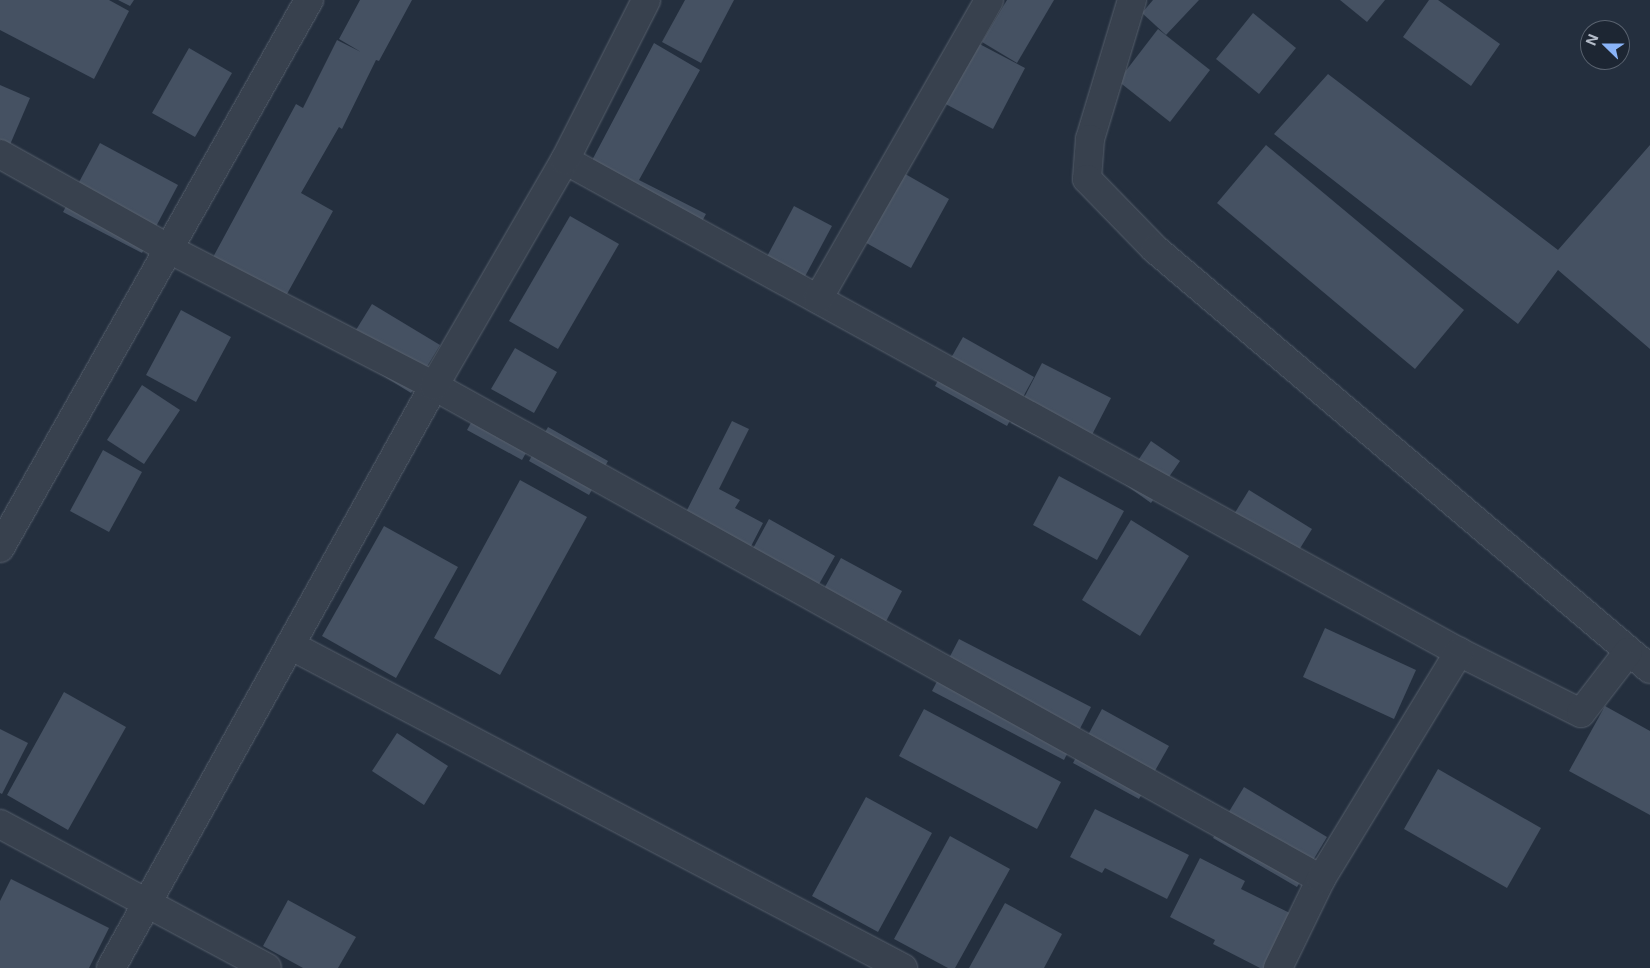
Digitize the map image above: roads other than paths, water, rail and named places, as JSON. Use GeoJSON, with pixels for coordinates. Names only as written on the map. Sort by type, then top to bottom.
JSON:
{"type":"FeatureCollection","features":[{"type":"Feature","properties":{"kind":"street"},"geometry":{"type":"LineString","coordinates":[[0,548],[309,0]]}},
{"type":"Feature","properties":{"kind":"street"},"geometry":{"type":"LineString","coordinates":[[111,968],[434,386],[565,160],[646,0]]}},
{"type":"Feature","properties":{"kind":"street"},"geometry":{"type":"LineString","coordinates":[[818,299],[990,0]]}},
{"type":"Feature","properties":{"kind":"street"},"geometry":{"type":"LineString","coordinates":[[1132,0],[1090,139],[1088,178],[1155,249],[1650,669]]}},
{"type":"Feature","properties":{"kind":"street"},"geometry":{"type":"LineString","coordinates":[[0,154],[169,248],[434,386],[1321,879]]}},
{"type":"Feature","properties":{"kind":"street"},"geometry":{"type":"LineString","coordinates":[[565,160],[1459,652],[1581,713],[1628,652]]}},
{"type":"Feature","properties":{"kind":"street"},"geometry":{"type":"LineString","coordinates":[[290,645],[903,968]]}},
{"type":"Feature","properties":{"kind":"street"},"geometry":{"type":"LineString","coordinates":[[1278,968],[1321,879],[1459,652]]}},
{"type":"Feature","properties":{"kind":"street"},"geometry":{"type":"LineString","coordinates":[[0,824],[267,968]]}}]}
